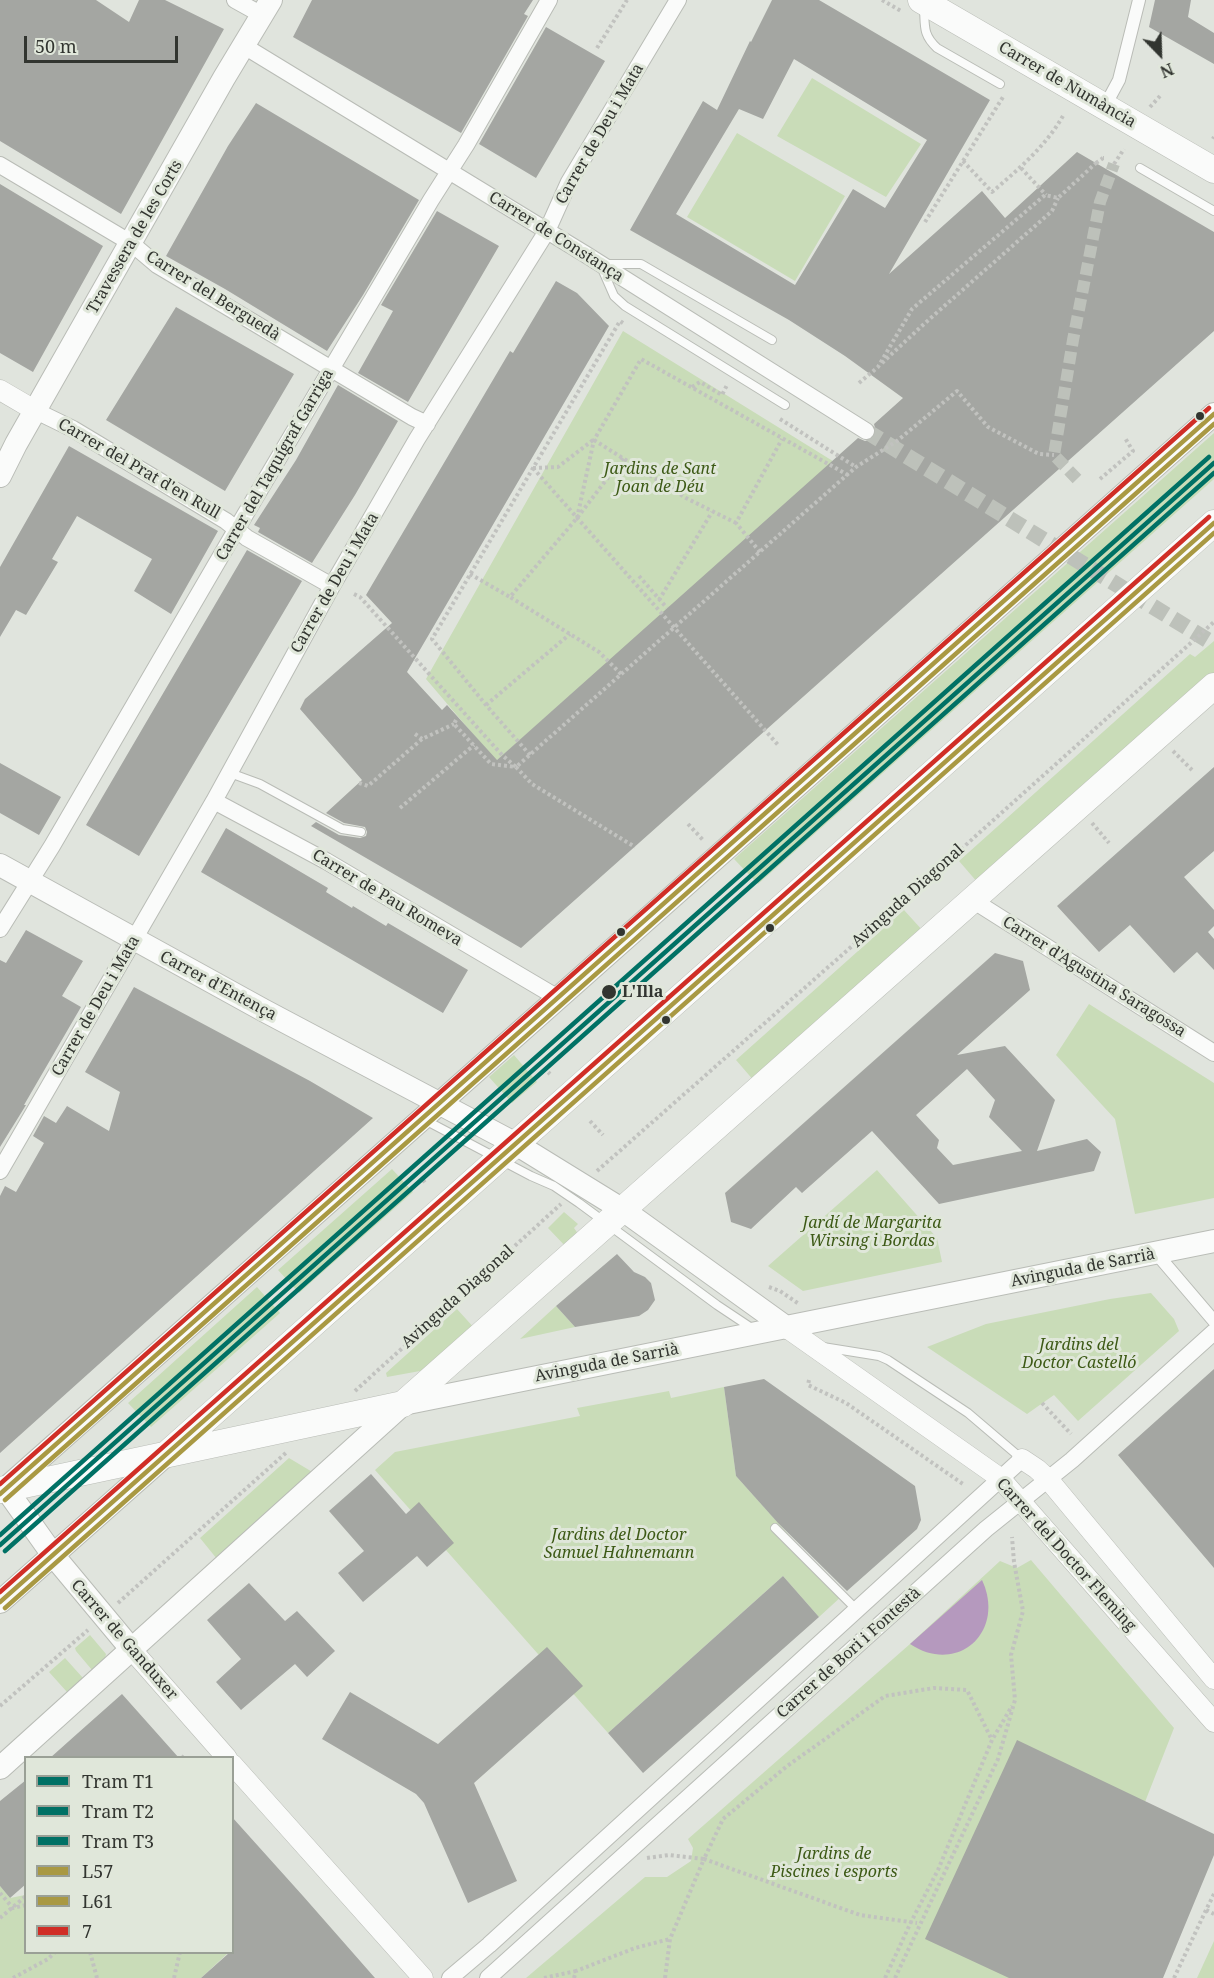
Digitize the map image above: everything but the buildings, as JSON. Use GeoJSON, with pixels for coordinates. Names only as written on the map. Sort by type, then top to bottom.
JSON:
{"type":"FeatureCollection","features":[{"type":"Feature","properties":{"kind":"main road","name":"Carrer de Numància"},"geometry":{"type":"LineString","coordinates":[[923,1],[1214,170]]}},
{"type":"Feature","properties":{"kind":"main road","name":"Travessera de les Corts"},"geometry":{"type":"LineString","coordinates":[[0,476],[267,8]]}},
{"type":"Feature","properties":{"kind":"main road"},"geometry":{"type":"LineString","coordinates":[[2,1491],[1214,414]]}},
{"type":"Feature","properties":{"kind":"main road"},"geometry":{"type":"LineString","coordinates":[[0,1602],[1214,523]]}},
{"type":"Feature","properties":{"kind":"main road"},"geometry":{"type":"LineString","coordinates":[[0,1768],[403,1404],[1214,687]]}},
{"type":"Feature","properties":{"kind":"main road","name":"Carrer d'Entença"},"geometry":{"type":"LineString","coordinates":[[0,866],[429,1110]]}},
{"type":"Feature","properties":{"kind":"main road"},"geometry":{"type":"LineString","coordinates":[[429,1110],[507,1152],[615,1218]]}},
{"type":"Feature","properties":{"kind":"main road","name":"Carrer del Doctor Fleming"},"geometry":{"type":"LineString","coordinates":[[615,1218],[780,1335]]}},
{"type":"Feature","properties":{"kind":"main road","name":"Avinguda de Sarrià"},"geometry":{"type":"LineString","coordinates":[[2,1491],[536,1377],[780,1335],[1214,1241]]}},
{"type":"Feature","properties":{"kind":"main road","name":"Carrer de Ganduxer"},"geometry":{"type":"LineString","coordinates":[[2,1491],[132,1650]]}},
{"type":"Feature","properties":{"kind":"street"},"geometry":{"type":"LineString","coordinates":[[235,0],[267,8]]}},
{"type":"Feature","properties":{"kind":"street","name":"Carrer del Taquígraf Garriga"},"geometry":{"type":"LineString","coordinates":[[0,929],[549,0]]}},
{"type":"Feature","properties":{"kind":"street","name":"Carrer de Deu i Mata"},"geometry":{"type":"LineString","coordinates":[[0,1171],[135,941],[332,586],[427,424],[547,231],[569,182],[678,0]]}},
{"type":"Feature","properties":{"kind":"street"},"geometry":{"type":"LineString","coordinates":[[1105,106],[1119,80],[1139,0]]}},
{"type":"Feature","properties":{"kind":"street","name":"Carrer de Constança"},"geometry":{"type":"LineString","coordinates":[[244,46],[547,231],[866,431]]}},
{"type":"Feature","properties":{"kind":"street","name":"Carrer del Berguedà"},"geometry":{"type":"LineString","coordinates":[[0,165],[131,243],[157,265],[427,424]]}},
{"type":"Feature","properties":{"kind":"street"},"geometry":{"type":"LineString","coordinates":[[0,390],[36,411]]}},
{"type":"Feature","properties":{"kind":"street","name":"Carrer del Prat d'en Rull"},"geometry":{"type":"LineString","coordinates":[[36,411],[74,429],[226,521],[247,538],[332,586]]}},
{"type":"Feature","properties":{"kind":"street","name":"Carrer de Pau Romeva"},"geometry":{"type":"LineString","coordinates":[[214,801],[326,861],[558,998]]}},
{"type":"Feature","properties":{"kind":"street","name":"Carrer d'Agustina Saragossa"},"geometry":{"type":"LineString","coordinates":[[974,901],[1214,1053]]}},
{"type":"Feature","properties":{"kind":"street"},"geometry":{"type":"LineString","coordinates":[[1156,1253],[1214,1321]]}},
{"type":"Feature","properties":{"kind":"street","name":"Carrer de Bori i Fontestà"},"geometry":{"type":"LineString","coordinates":[[488,1978],[986,1529],[1124,1414],[1214,1332]]}},
{"type":"Feature","properties":{"kind":"street","name":"Carrer del Doctor Fleming"},"geometry":{"type":"LineString","coordinates":[[780,1335],[812,1346],[1000,1478],[1214,1722]]}},
{"type":"Feature","properties":{"kind":"street","name":"Carrer del Doctor Fleming"},"geometry":{"type":"LineString","coordinates":[[1022,1459],[1048,1479],[1214,1678]]}},
{"type":"Feature","properties":{"kind":"street","name":"Carrer de Bori i Fontestà"},"geometry":{"type":"LineString","coordinates":[[450,1978],[498,1937],[1022,1459]]}},
{"type":"Feature","properties":{"kind":"street","name":"Carrer de Ganduxer"},"geometry":{"type":"LineString","coordinates":[[132,1650],[225,1756]]}},
{"type":"Feature","properties":{"kind":"street"},"geometry":{"type":"LineString","coordinates":[[234,1766],[423,1978]]}},
{"type":"Feature","properties":{"kind":"lane"},"geometry":{"type":"LineString","coordinates":[[923,1],[928,40],[937,48],[1000,84]]}},
{"type":"Feature","properties":{"kind":"lane"},"geometry":{"type":"LineString","coordinates":[[1140,168],[1214,212]]}},
{"type":"Feature","properties":{"kind":"lane"},"geometry":{"type":"LineString","coordinates":[[772,340],[641,264],[600,264],[614,296],[625,306],[785,405]]}},
{"type":"Feature","properties":{"kind":"lane"},"geometry":{"type":"LineString","coordinates":[[230,773],[260,784],[342,829],[361,832]]}},
{"type":"Feature","properties":{"kind":"lane","name":"Carrer del Doctor Fleming"},"geometry":{"type":"LineString","coordinates":[[812,1346],[854,1351],[888,1360],[968,1413],[1022,1459]]}},
{"type":"Feature","properties":{"kind":"lane"},"geometry":{"type":"LineString","coordinates":[[775,1528],[857,1610]]}},
{"type":"Feature","properties":{"kind":"path"},"geometry":{"type":"LineString","coordinates":[[597,48],[627,0]]}},
{"type":"Feature","properties":{"kind":"path"},"geometry":{"type":"LineString","coordinates":[[925,222],[1004,96]]}},
{"type":"Feature","properties":{"kind":"path","name":"Carrer de Numància"},"geometry":{"type":"LineString","coordinates":[[1149,108],[1160,96]]}},
{"type":"Feature","properties":{"kind":"path","name":"Carrer de Numància"},"geometry":{"type":"LineString","coordinates":[[963,161],[992,192],[1021,168],[1056,128],[1064,114]]}},
{"type":"Feature","properties":{"kind":"path","name":"Carrer de Numància"},"geometry":{"type":"LineString","coordinates":[[1114,164],[1124,149]]}},
{"type":"Feature","properties":{"kind":"path"},"geometry":{"type":"LineString","coordinates":[[859,383],[1052,211],[1058,197],[1103,158]]}},
{"type":"Feature","properties":{"kind":"path"},"geometry":{"type":"LineString","coordinates":[[1021,168],[1046,195],[1058,197]]}},
{"type":"Feature","properties":{"kind":"path"},"geometry":{"type":"LineString","coordinates":[[878,367],[912,309],[1046,195]]}},
{"type":"Feature","properties":{"kind":"path"},"geometry":{"type":"LineString","coordinates":[[530,754],[432,639],[621,321]]}},
{"type":"Feature","properties":{"kind":"path"},"geometry":{"type":"LineString","coordinates":[[577,518],[594,440],[641,359],[848,475]]}},
{"type":"Feature","properties":{"kind":"path"},"geometry":{"type":"LineString","coordinates":[[691,388],[700,382],[722,395],[728,385]]}},
{"type":"Feature","properties":{"kind":"path"},"geometry":{"type":"LineString","coordinates":[[359,783],[368,786],[422,739],[455,722],[491,764],[516,767],[856,466],[897,441],[957,391],[988,427],[1039,454],[1054,455]]}},
{"type":"Feature","properties":{"kind":"path"},"geometry":{"type":"LineString","coordinates":[[1100,479],[1133,451],[1125,438]]}},
{"type":"Feature","properties":{"kind":"path"},"geometry":{"type":"LineString","coordinates":[[533,468],[558,467],[594,440]]}},
{"type":"Feature","properties":{"kind":"path"},"geometry":{"type":"LineString","coordinates":[[594,440],[686,498],[736,523],[760,552]]}},
{"type":"Feature","properties":{"kind":"path"},"geometry":{"type":"LineString","coordinates":[[736,523],[782,440]]}},
{"type":"Feature","properties":{"kind":"path"},"geometry":{"type":"LineString","coordinates":[[510,597],[623,459]]}},
{"type":"Feature","properties":{"kind":"path"},"geometry":{"type":"LineString","coordinates":[[533,468],[779,746]]}},
{"type":"Feature","properties":{"kind":"path"},"geometry":{"type":"LineString","coordinates":[[659,600],[712,512]]}},
{"type":"Feature","properties":{"kind":"path"},"geometry":{"type":"LineString","coordinates":[[470,574],[599,652],[621,674]]}},
{"type":"Feature","properties":{"kind":"path"},"geometry":{"type":"LineString","coordinates":[[639,576],[667,609]]}},
{"type":"Feature","properties":{"kind":"path"},"geometry":{"type":"LineString","coordinates":[[354,594],[360,597],[502,755],[532,784],[634,847]]}},
{"type":"Feature","properties":{"kind":"path","name":"Avinguda Diagonal"},"geometry":{"type":"LineString","coordinates":[[600,1168],[928,879],[1214,622]]}},
{"type":"Feature","properties":{"kind":"path"},"geometry":{"type":"LineString","coordinates":[[486,705],[570,634]]}},
{"type":"Feature","properties":{"kind":"path"},"geometry":{"type":"LineString","coordinates":[[415,734],[422,739]]}},
{"type":"Feature","properties":{"kind":"path"},"geometry":{"type":"LineString","coordinates":[[400,808],[474,745]]}},
{"type":"Feature","properties":{"kind":"path"},"geometry":{"type":"LineString","coordinates":[[1172,750],[1192,770]]}},
{"type":"Feature","properties":{"kind":"path"},"geometry":{"type":"LineString","coordinates":[[1090,821],[1109,843]]}},
{"type":"Feature","properties":{"kind":"path"},"geometry":{"type":"LineString","coordinates":[[688,824],[709,846]]}},
{"type":"Feature","properties":{"kind":"path"},"geometry":{"type":"LineString","coordinates":[[544,1068],[550,1074]]}},
{"type":"Feature","properties":{"kind":"path"},"geometry":{"type":"LineString","coordinates":[[590,1120],[603,1134]]}},
{"type":"Feature","properties":{"kind":"path","name":"Avinguda Diagonal"},"geometry":{"type":"LineString","coordinates":[[352,1394],[564,1201]]}},
{"type":"Feature","properties":{"kind":"path"},"geometry":{"type":"LineString","coordinates":[[809,1380],[808,1385],[846,1403],[963,1484]]}},
{"type":"Feature","properties":{"kind":"path"},"geometry":{"type":"LineString","coordinates":[[817,1389],[819,1383]]}},
{"type":"Feature","properties":{"kind":"path"},"geometry":{"type":"LineString","coordinates":[[846,1403],[848,1397]]}},
{"type":"Feature","properties":{"kind":"path"},"geometry":{"type":"LineString","coordinates":[[1042,1403],[1071,1434]]}},
{"type":"Feature","properties":{"kind":"path"},"geometry":{"type":"LineString","coordinates":[[890,1433],[894,1425]]}},
{"type":"Feature","properties":{"kind":"path"},"geometry":{"type":"LineString","coordinates":[[117,1604],[292,1448]]}},
{"type":"Feature","properties":{"kind":"path"},"geometry":{"type":"LineString","coordinates":[[896,1978],[998,1759],[1016,1700],[1011,1655],[1023,1611],[1012,1537]]}},
{"type":"Feature","properties":{"kind":"path"},"geometry":{"type":"LineString","coordinates":[[0,1706],[87,1630]]}},
{"type":"Feature","properties":{"kind":"path"},"geometry":{"type":"LineString","coordinates":[[665,1978],[670,1939],[723,1819],[786,1767],[885,1696],[934,1688],[967,1690],[992,1740]]}},
{"type":"Feature","properties":{"kind":"path"},"geometry":{"type":"LineString","coordinates":[[885,1978],[938,1870],[992,1740],[1016,1700]]}},
{"type":"Feature","properties":{"kind":"path"},"geometry":{"type":"LineString","coordinates":[[647,1858],[669,1855],[704,1858],[860,1915],[917,1923]]}},
{"type":"Feature","properties":{"kind":"path"},"geometry":{"type":"LineString","coordinates":[[0,1893],[13,1908]]}},
{"type":"Feature","properties":{"kind":"path"},"geometry":{"type":"LineString","coordinates":[[1174,1978],[1214,1894]]}},
{"type":"Feature","properties":{"kind":"path"},"geometry":{"type":"LineString","coordinates":[[0,1918],[24,1898]]}},
{"type":"Feature","properties":{"kind":"path"},"geometry":{"type":"LineString","coordinates":[[13,1908],[24,1905]]}},
{"type":"Feature","properties":{"kind":"path"},"geometry":{"type":"LineString","coordinates":[[1206,1910],[1214,1914]]}},
{"type":"Feature","properties":{"kind":"path"},"geometry":{"type":"LineString","coordinates":[[544,1978],[576,1971],[635,1948],[670,1939]]}},
{"type":"Feature","properties":{"kind":"path"},"geometry":{"type":"LineString","coordinates":[[13,1978],[54,1954]]}},
{"type":"Feature","properties":{"kind":"path"},"geometry":{"type":"LineString","coordinates":[[90,1954],[97,1978]]}},
{"type":"Feature","properties":{"kind":"path"},"geometry":{"type":"LineString","coordinates":[[174,1978],[180,1954]]}},
{"type":"Feature","properties":{"kind":"path"},"geometry":{"type":"LineString","coordinates":[[574,1978],[576,1971]]}},
{"type":"Feature","properties":{"kind":"green space"},"geometry":{"type":"Polygon","coordinates":[[[812,78],[921,144],[886,197],[777,136],[812,78]]]}},
{"type":"Feature","properties":{"kind":"green space"},"geometry":{"type":"Polygon","coordinates":[[[737,133],[845,196],[795,281],[687,217],[737,133]]]}},
{"type":"Feature","properties":{"kind":"green space","name":"Jardins de Sant Joan de Déu"},"geometry":{"type":"Polygon","coordinates":[[[623,331],[836,463],[496,761],[426,679],[623,331]]]}},
{"type":"Feature","properties":{"kind":"green space"},"geometry":{"type":"Polygon","coordinates":[[[1214,433],[1214,479],[758,884],[734,859],[1214,433]]]}},
{"type":"Feature","properties":{"kind":"green space"},"geometry":{"type":"Polygon","coordinates":[[[1214,641],[1214,673],[978,883],[959,861],[1190,654],[1195,657],[1214,641]]]}},
{"type":"Feature","properties":{"kind":"green space"},"geometry":{"type":"Polygon","coordinates":[[[904,910],[923,931],[755,1082],[736,1060],[904,910]]]}},
{"type":"Feature","properties":{"kind":"green space"},"geometry":{"type":"Polygon","coordinates":[[[1089,1004],[1214,1083],[1214,1198],[1135,1214],[1115,1119],[1056,1055],[1089,1004]]]}},
{"type":"Feature","properties":{"kind":"green space"},"geometry":{"type":"Polygon","coordinates":[[[514,1055],[537,1082],[512,1103],[489,1077],[514,1055]]]}},
{"type":"Feature","properties":{"kind":"green space"},"geometry":{"type":"Polygon","coordinates":[[[392,1169],[413,1192],[299,1293],[278,1270],[392,1169]]]}},
{"type":"Feature","properties":{"kind":"green space","name":"Jardí de Margarita Wirsing i Bordas"},"geometry":{"type":"Polygon","coordinates":[[[877,1170],[937,1238],[942,1262],[803,1291],[768,1266],[877,1170]]]}},
{"type":"Feature","properties":{"kind":"green space"},"geometry":{"type":"Polygon","coordinates":[[[564,1212],[578,1224],[574,1228],[581,1238],[568,1249],[548,1228],[564,1212]]]}},
{"type":"Feature","properties":{"kind":"green space"},"geometry":{"type":"Polygon","coordinates":[[[257,1287],[280,1313],[151,1427],[128,1403],[257,1287]]]}},
{"type":"Feature","properties":{"kind":"green space","name":"Jardins del Doctor Castelló"},"geometry":{"type":"Polygon","coordinates":[[[1151,1293],[1174,1319],[1179,1331],[1078,1421],[1054,1395],[1027,1414],[927,1347],[986,1324],[1151,1293]]]}},
{"type":"Feature","properties":{"kind":"green space"},"geometry":{"type":"Polygon","coordinates":[[[556,1306],[575,1327],[520,1339],[556,1306]]]}},
{"type":"Feature","properties":{"kind":"green space"},"geometry":{"type":"Polygon","coordinates":[[[457,1309],[476,1330],[431,1369],[387,1377],[386,1373],[457,1309]]]}},
{"type":"Feature","properties":{"kind":"green space","name":"Jardins del Doctor Samuel Hahnemann"},"geometry":{"type":"Polygon","coordinates":[[[724,1387],[736,1476],[843,1595],[819,1617],[783,1576],[608,1733],[375,1470],[395,1452],[580,1416],[577,1408],[669,1391],[671,1398],[724,1387]]]}},
{"type":"Feature","properties":{"kind":"green space"},"geometry":{"type":"Polygon","coordinates":[[[289,1458],[314,1473],[217,1559],[200,1538],[289,1458]]]}},
{"type":"Feature","properties":{"kind":"green space","name":"Jardins de Piscines i esports"},"geometry":{"type":"Polygon","coordinates":[[[1031,1560],[1174,1728],[1145,1802],[1064,1978],[526,1978],[645,1877],[667,1877],[691,1861],[693,1848],[688,1839],[910,1644],[1000,1561],[1017,1568],[1031,1560]]]}},
{"type":"Feature","properties":{"kind":"green space"},"geometry":{"type":"Polygon","coordinates":[[[90,1635],[106,1654],[105,1658],[92,1670],[75,1648],[90,1635]]]}},
{"type":"Feature","properties":{"kind":"green space"},"geometry":{"type":"Polygon","coordinates":[[[65,1658],[83,1678],[67,1692],[49,1672],[65,1658]]]}},
{"type":"Feature","properties":{"kind":"green space"},"geometry":{"type":"Polygon","coordinates":[[[0,1886],[10,1898],[24,1895],[24,1954],[227,1954],[201,1978],[0,1978],[0,1886]]]}},
{"type":"Feature","properties":{"kind":"green space"},"geometry":{"type":"Polygon","coordinates":[[[1214,1941],[1214,1978],[1197,1978],[1214,1941]]]}},
{"type":"Feature","properties":{"kind":"shaded area"},"geometry":{"type":"Polygon","coordinates":[[[982,1580],[988,1599],[988,1616],[982,1631],[973,1643],[960,1651],[945,1655],[928,1653],[910,1644],[982,1580]]]}},
{"type":"Feature","properties":{"kind":"tunnel"},"geometry":{"type":"LineString","coordinates":[[1077,479],[1054,455],[1073,340],[1100,202],[1114,164]]}},
{"type":"Feature","properties":{"kind":"tunnel"},"geometry":{"type":"LineString","coordinates":[[866,431],[1214,644]]}},
{"type":"Feature","properties":{"kind":"tram line","name":"T3"},"geometry":{"type":"LineString","coordinates":[[0,1535],[1209,457]]}},
{"type":"Feature","properties":{"kind":"tram line","name":"T1"},"geometry":{"type":"LineString","coordinates":[[0,1545],[1214,463]]}},
{"type":"Feature","properties":{"kind":"tram line","name":"T2"},"geometry":{"type":"LineString","coordinates":[[5,1551],[1214,473]]}},
{"type":"Feature","properties":{"kind":"transit line","name":"7"},"geometry":{"type":"LineString","coordinates":[[0,1484],[1209,408]]}},
{"type":"Feature","properties":{"kind":"transit line","name":"L57"},"geometry":{"type":"LineString","coordinates":[[0,1494],[1214,414]]}},
{"type":"Feature","properties":{"kind":"transit line","name":"L61"},"geometry":{"type":"LineString","coordinates":[[5,1500],[1214,424]]}},
{"type":"Feature","properties":{"kind":"transit line","name":"7"},"geometry":{"type":"LineString","coordinates":[[0,1592],[1209,517]]}},
{"type":"Feature","properties":{"kind":"transit line","name":"L57"},"geometry":{"type":"LineString","coordinates":[[0,1602],[1214,523]]}},
{"type":"Feature","properties":{"kind":"transit line","name":"L61"},"geometry":{"type":"LineString","coordinates":[[5,1608],[1214,533]]}},
{"type":"Feature","properties":{"kind":"place","name":"L'Illa"},"geometry":{"type":"Point","coordinates":[609,992]}}]}
